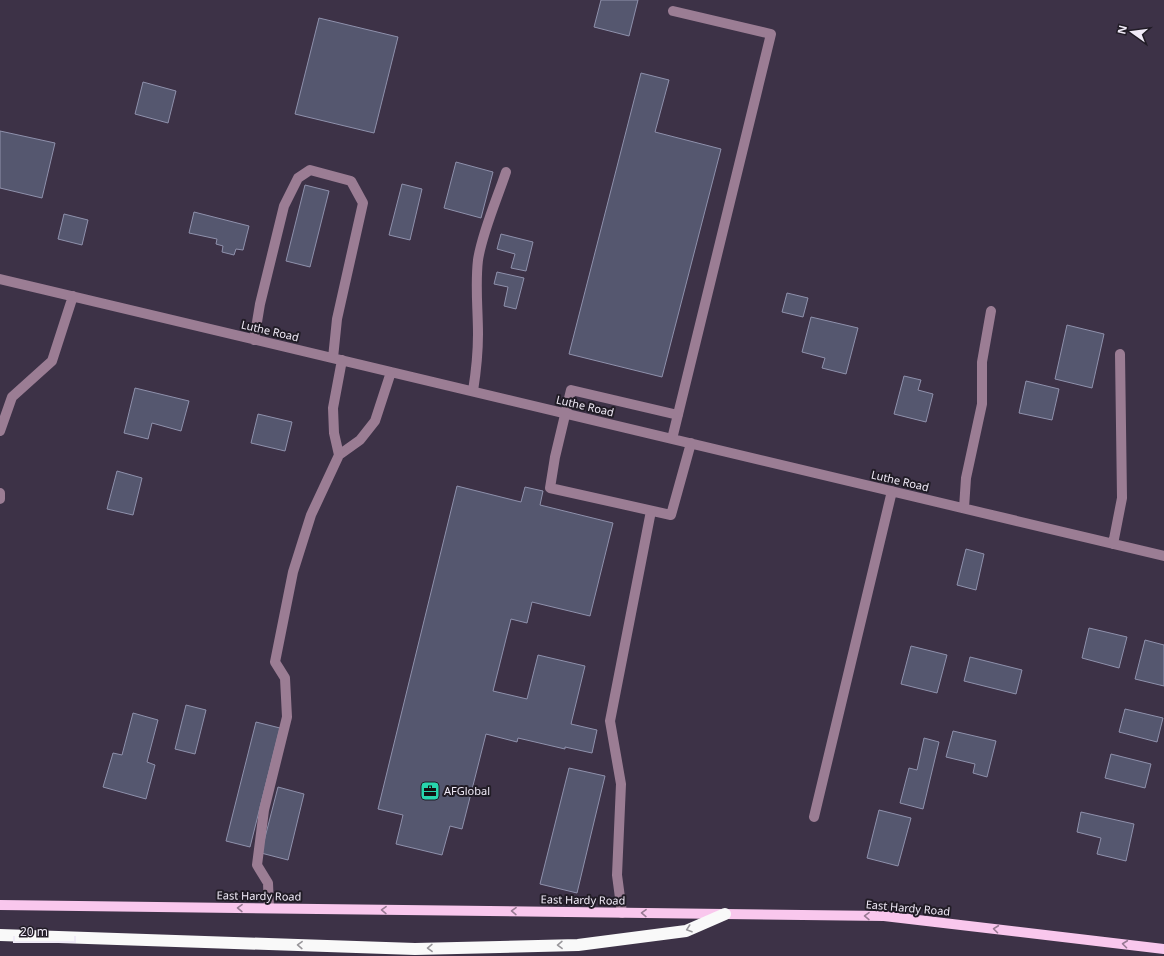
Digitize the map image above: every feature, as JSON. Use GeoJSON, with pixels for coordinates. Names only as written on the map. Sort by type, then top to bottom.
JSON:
{"type":"FeatureCollection","features":[{"type":"Feature","properties":{"kind":"highway"},"geometry":{"type":"LineString","coordinates":[[0,935],[415,949],[578,945],[686,931],[725,914]]}},
{"type":"Feature","properties":{"kind":"main road","name":"East Hardy Road"},"geometry":{"type":"LineString","coordinates":[[0,905],[884,916],[1164,949]]}},
{"type":"Feature","properties":{"kind":"street"},"geometry":{"type":"LineString","coordinates":[[672,439],[771,34],[673,11]]}},
{"type":"Feature","properties":{"kind":"street"},"geometry":{"type":"LineString","coordinates":[[254,340],[260,304],[284,206],[298,178],[310,170],[351,181],[364,203],[337,319],[337,359],[333,408],[334,434],[339,455]]}},
{"type":"Feature","properties":{"kind":"street"},"geometry":{"type":"LineString","coordinates":[[472,392],[478,352],[476,301],[478,260],[485,234],[506,172]]}},
{"type":"Feature","properties":{"kind":"street","name":"Luthe Road"},"geometry":{"type":"LineString","coordinates":[[0,279],[1164,556]]}},
{"type":"Feature","properties":{"kind":"street"},"geometry":{"type":"LineString","coordinates":[[0,431],[12,398],[52,362],[73,296]]}},
{"type":"Feature","properties":{"kind":"street"},"geometry":{"type":"LineString","coordinates":[[964,508],[966,478],[982,404],[982,362],[991,311]]}},
{"type":"Feature","properties":{"kind":"street"},"geometry":{"type":"LineString","coordinates":[[1113,544],[1122,498],[1120,354]]}},
{"type":"Feature","properties":{"kind":"street"},"geometry":{"type":"LineString","coordinates":[[269,908],[268,884],[257,865],[264,810],[287,717],[285,678],[274,662],[293,572],[311,516],[339,455],[360,440],[376,421],[391,372]]}},
{"type":"Feature","properties":{"kind":"street"},"geometry":{"type":"LineString","coordinates":[[678,415],[571,390],[554,457],[550,488],[671,515],[691,443]]}},
{"type":"Feature","properties":{"kind":"street"},"geometry":{"type":"LineString","coordinates":[[814,817],[892,491]]}},
{"type":"Feature","properties":{"kind":"street"},"geometry":{"type":"LineString","coordinates":[[0,493],[0,499]]}},
{"type":"Feature","properties":{"kind":"street"},"geometry":{"type":"LineString","coordinates":[[622,913],[617,875],[621,784],[610,721],[651,510]]}},
{"type":"Feature","properties":{"kind":"building"},"geometry":{"type":"Polygon","coordinates":[[[601,0],[638,0],[629,36],[594,27],[601,0]]]}},
{"type":"Feature","properties":{"kind":"building"},"geometry":{"type":"Polygon","coordinates":[[[319,18],[398,37],[374,133],[295,114],[319,18]]]}},
{"type":"Feature","properties":{"kind":"building"},"geometry":{"type":"Polygon","coordinates":[[[641,73],[669,80],[655,132],[721,149],[662,377],[569,354],[641,73]]]}},
{"type":"Feature","properties":{"kind":"building"},"geometry":{"type":"Polygon","coordinates":[[[143,82],[176,91],[168,123],[135,114],[143,82]]]}},
{"type":"Feature","properties":{"kind":"building"},"geometry":{"type":"Polygon","coordinates":[[[0,131],[55,143],[42,198],[0,188],[0,131]]]}},
{"type":"Feature","properties":{"kind":"building"},"geometry":{"type":"Polygon","coordinates":[[[456,162],[493,172],[481,218],[444,208],[456,162]]]}},
{"type":"Feature","properties":{"kind":"building"},"geometry":{"type":"Polygon","coordinates":[[[402,184],[422,189],[410,240],[389,235],[402,184]]]}},
{"type":"Feature","properties":{"kind":"building"},"geometry":{"type":"Polygon","coordinates":[[[305,185],[329,191],[310,267],[286,261],[305,185]]]}},
{"type":"Feature","properties":{"kind":"building"},"geometry":{"type":"Polygon","coordinates":[[[194,212],[249,226],[243,250],[236,249],[234,255],[222,252],[223,246],[216,244],[217,239],[189,233],[194,212]]]}},
{"type":"Feature","properties":{"kind":"building"},"geometry":{"type":"Polygon","coordinates":[[[64,214],[88,220],[82,245],[58,239],[64,214]]]}},
{"type":"Feature","properties":{"kind":"building"},"geometry":{"type":"Polygon","coordinates":[[[501,234],[533,242],[526,271],[511,268],[515,254],[497,249],[501,234]]]}},
{"type":"Feature","properties":{"kind":"building"},"geometry":{"type":"Polygon","coordinates":[[[497,272],[524,278],[516,309],[504,306],[508,287],[494,284],[497,272]]]}},
{"type":"Feature","properties":{"kind":"building"},"geometry":{"type":"Polygon","coordinates":[[[787,293],[808,298],[803,317],[782,312],[787,293]]]}},
{"type":"Feature","properties":{"kind":"building"},"geometry":{"type":"Polygon","coordinates":[[[811,317],[858,328],[846,374],[822,368],[825,358],[802,352],[811,317]]]}},
{"type":"Feature","properties":{"kind":"building"},"geometry":{"type":"Polygon","coordinates":[[[1067,325],[1104,334],[1092,388],[1055,379],[1067,325]]]}},
{"type":"Feature","properties":{"kind":"building"},"geometry":{"type":"Polygon","coordinates":[[[904,376],[921,380],[918,390],[933,394],[926,422],[894,414],[904,376]]]}},
{"type":"Feature","properties":{"kind":"building"},"geometry":{"type":"Polygon","coordinates":[[[1026,381],[1059,389],[1052,420],[1019,413],[1026,381]]]}},
{"type":"Feature","properties":{"kind":"building"},"geometry":{"type":"Polygon","coordinates":[[[135,388],[189,401],[181,431],[152,423],[148,439],[124,433],[135,388]]]}},
{"type":"Feature","properties":{"kind":"building"},"geometry":{"type":"Polygon","coordinates":[[[258,414],[292,422],[285,451],[251,443],[258,414]]]}},
{"type":"Feature","properties":{"kind":"building"},"geometry":{"type":"Polygon","coordinates":[[[117,471],[142,478],[133,515],[107,509],[117,471]]]}},
{"type":"Feature","properties":{"kind":"building"},"geometry":{"type":"Polygon","coordinates":[[[457,486],[521,502],[525,487],[543,491],[540,505],[613,523],[590,616],[532,602],[527,623],[511,619],[493,691],[527,699],[538,655],[585,666],[571,724],[597,730],[592,753],[565,747],[565,749],[518,738],[517,742],[486,734],[462,829],[450,826],[442,855],[396,844],[403,815],[378,809],[457,486]]]}},
{"type":"Feature","properties":{"kind":"building"},"geometry":{"type":"Polygon","coordinates":[[[966,549],[984,554],[976,590],[957,585],[966,549]]]}},
{"type":"Feature","properties":{"kind":"building"},"geometry":{"type":"Polygon","coordinates":[[[1089,628],[1127,637],[1119,668],[1082,658],[1089,628]]]}},
{"type":"Feature","properties":{"kind":"building"},"geometry":{"type":"Polygon","coordinates":[[[1145,640],[1164,645],[1164,686],[1135,679],[1145,640]]]}},
{"type":"Feature","properties":{"kind":"building"},"geometry":{"type":"Polygon","coordinates":[[[911,646],[947,655],[937,693],[901,684],[911,646]]]}},
{"type":"Feature","properties":{"kind":"building"},"geometry":{"type":"Polygon","coordinates":[[[970,657],[1022,670],[1016,694],[964,681],[970,657]]]}},
{"type":"Feature","properties":{"kind":"building"},"geometry":{"type":"Polygon","coordinates":[[[186,705],[206,710],[195,754],[175,749],[186,705]]]}},
{"type":"Feature","properties":{"kind":"building"},"geometry":{"type":"Polygon","coordinates":[[[1125,709],[1163,718],[1157,742],[1119,732],[1125,709]]]}},
{"type":"Feature","properties":{"kind":"building"},"geometry":{"type":"Polygon","coordinates":[[[133,713],[158,720],[147,762],[155,765],[146,799],[103,787],[113,753],[122,755],[133,713]]]}},
{"type":"Feature","properties":{"kind":"building"},"geometry":{"type":"Polygon","coordinates":[[[256,722],[280,728],[250,847],[226,841],[256,722]]]}},
{"type":"Feature","properties":{"kind":"building"},"geometry":{"type":"Polygon","coordinates":[[[953,731],[996,741],[987,777],[973,773],[975,764],[946,757],[953,731]]]}},
{"type":"Feature","properties":{"kind":"building"},"geometry":{"type":"Polygon","coordinates":[[[924,738],[939,742],[923,809],[900,803],[909,768],[917,770],[924,738]]]}},
{"type":"Feature","properties":{"kind":"building"},"geometry":{"type":"Polygon","coordinates":[[[1111,754],[1151,764],[1145,788],[1105,778],[1111,754]]]}},
{"type":"Feature","properties":{"kind":"building"},"geometry":{"type":"Polygon","coordinates":[[[569,768],[605,776],[577,893],[540,884],[569,768]]]}},
{"type":"Feature","properties":{"kind":"building"},"geometry":{"type":"Polygon","coordinates":[[[278,787],[304,794],[288,860],[261,853],[278,787]]]}},
{"type":"Feature","properties":{"kind":"building"},"geometry":{"type":"Polygon","coordinates":[[[879,810],[911,818],[898,866],[867,858],[879,810]]]}},
{"type":"Feature","properties":{"kind":"building"},"geometry":{"type":"Polygon","coordinates":[[[1081,812],[1134,824],[1126,861],[1097,854],[1101,838],[1077,832],[1081,812]]]}},
{"type":"Feature","properties":{"kind":"place","name":"AFGlobal"},"geometry":{"type":"Point","coordinates":[430,791]}}]}
